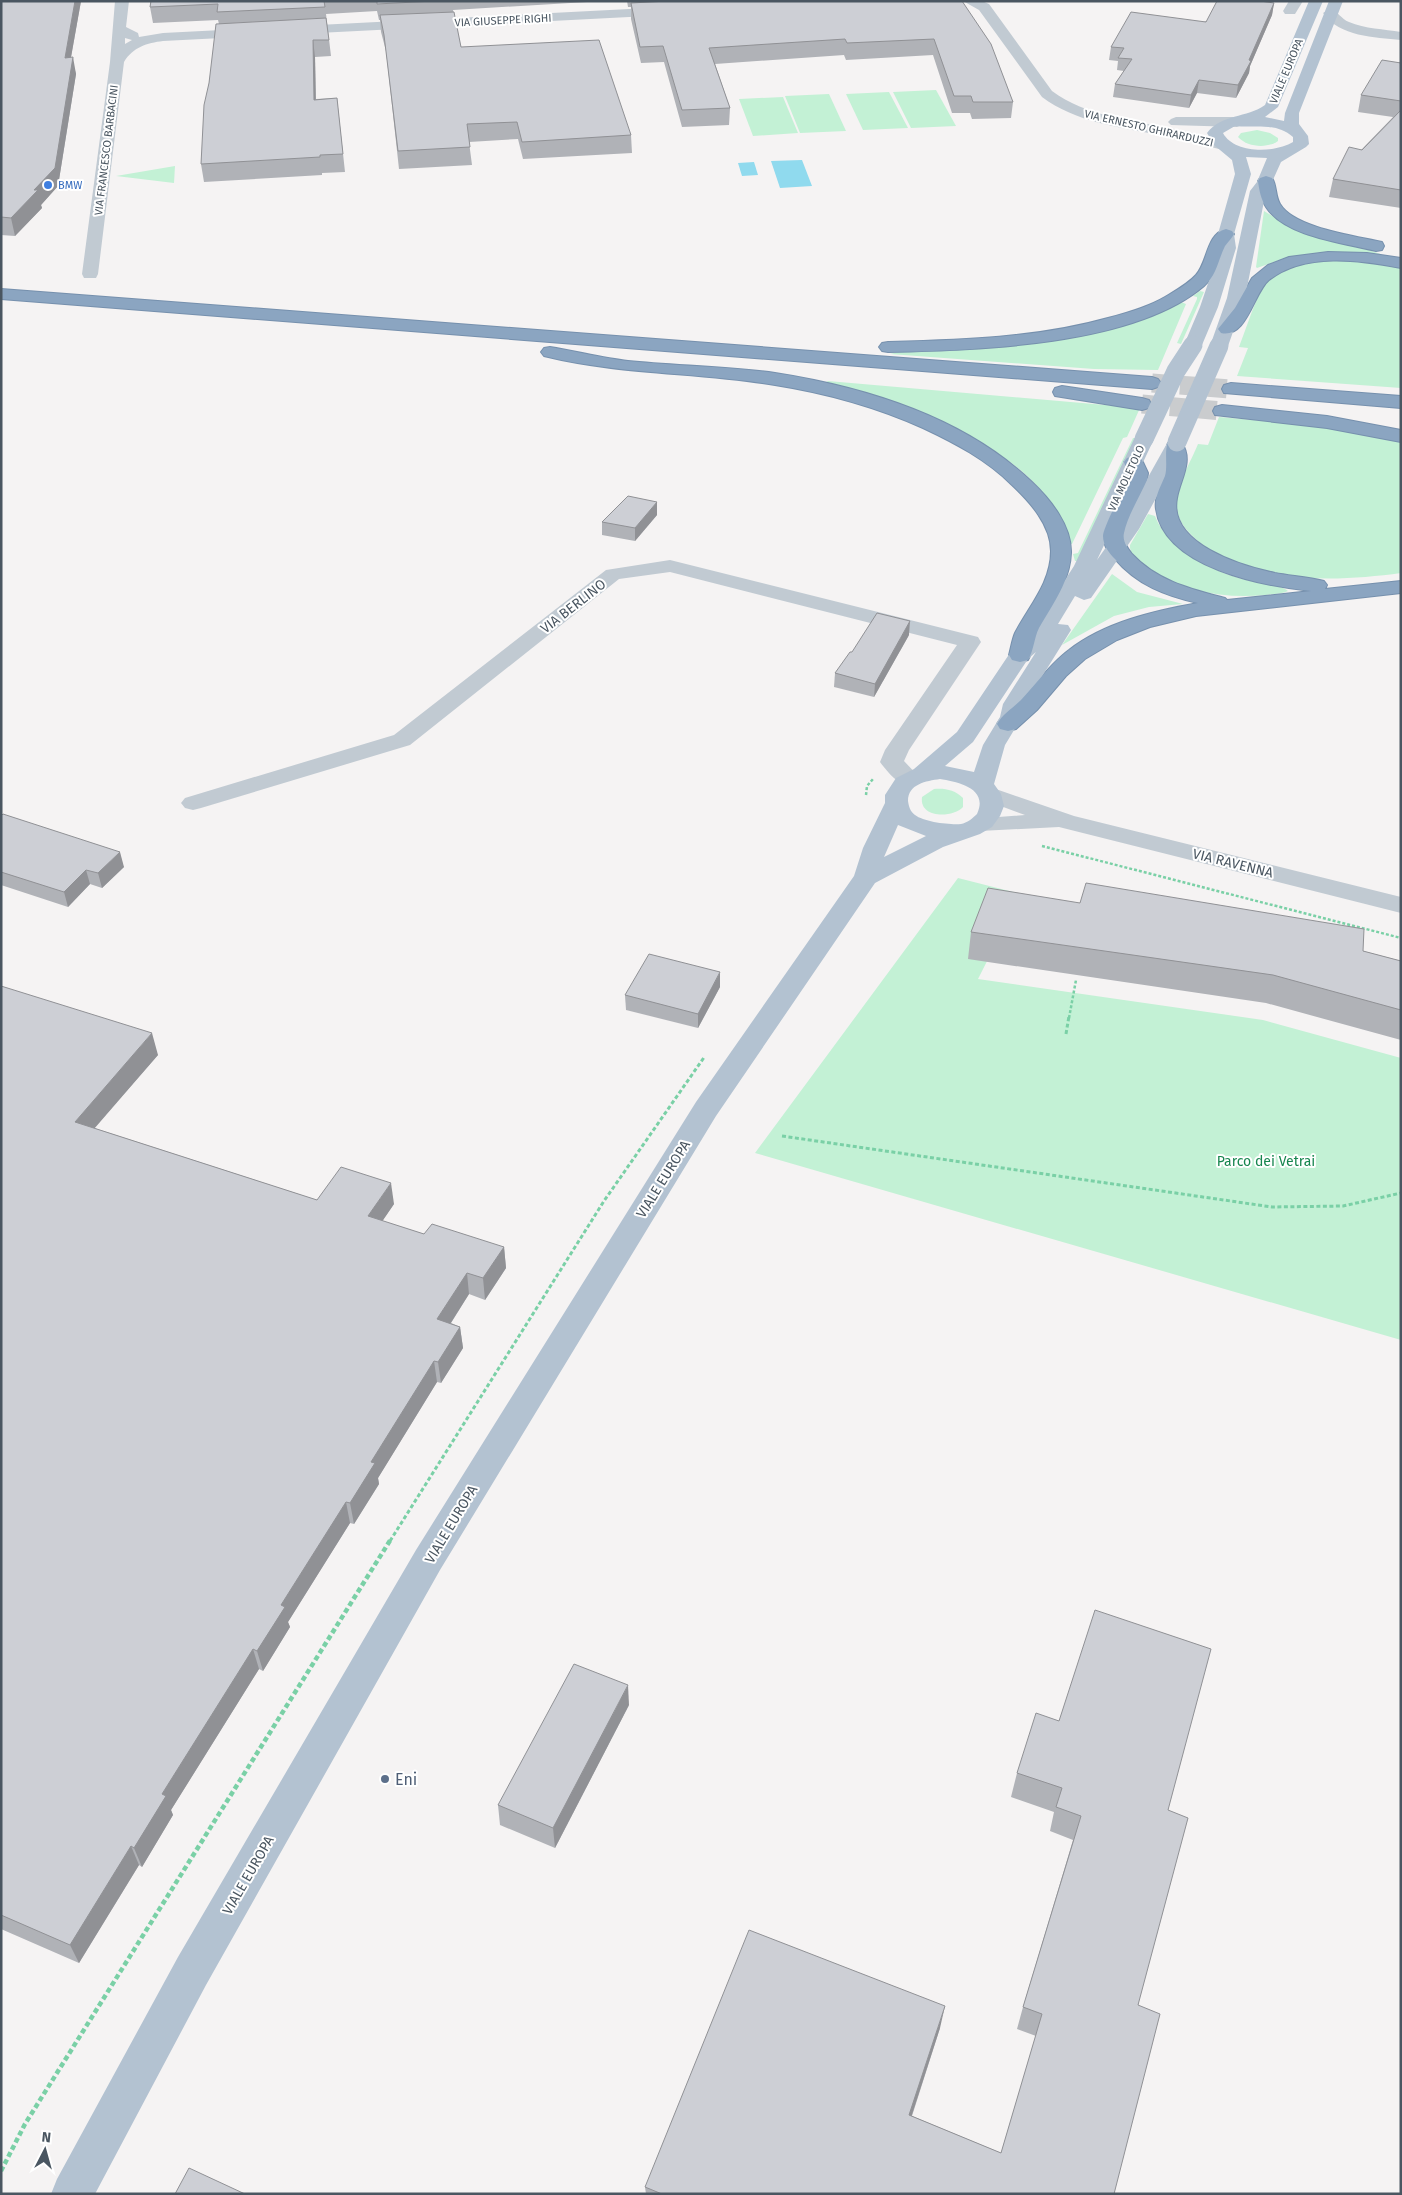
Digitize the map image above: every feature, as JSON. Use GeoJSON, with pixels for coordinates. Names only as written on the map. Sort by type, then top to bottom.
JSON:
{"type":"FeatureCollection","features":[{"type":"Feature","properties":{"kind":"highway"},"geometry":{"type":"LineString","coordinates":[[1266,180],[1273,207],[1279,214],[1314,230],[1401,255]]}},
{"type":"Feature","properties":{"kind":"highway"},"geometry":{"type":"LineString","coordinates":[[419,327],[514,326],[756,344],[859,348],[931,346],[1027,338],[1074,331],[1113,322],[1143,313],[1169,301],[1193,287],[1204,276],[1211,265],[1218,245],[1226,234]]}},
{"type":"Feature","properties":{"kind":"highway"},"geometry":{"type":"LineString","coordinates":[[1227,329],[1243,310],[1259,280],[1267,273],[1283,265],[1336,256],[1401,263]]}},
{"type":"Feature","properties":{"kind":"highway"},"geometry":{"type":"LineString","coordinates":[[1,294],[1081,378],[1149,390],[1043,390],[1,308]]}},
{"type":"Feature","properties":{"kind":"highway"},"geometry":{"type":"LineString","coordinates":[[533,350],[617,365],[744,376],[813,386],[858,398],[918,419],[980,451],[1010,472],[1036,498],[1053,525],[1061,548],[1054,585],[1026,634],[1020,655]]}},
{"type":"Feature","properties":{"kind":"highway"},"geometry":{"type":"LineString","coordinates":[[1228,396],[1401,394]]}},
{"type":"Feature","properties":{"kind":"highway"},"geometry":{"type":"LineString","coordinates":[[1228,396],[1401,402]]}},
{"type":"Feature","properties":{"kind":"highway"},"geometry":{"type":"LineString","coordinates":[[1228,396],[1401,417]]}},
{"type":"Feature","properties":{"kind":"highway"},"geometry":{"type":"LineString","coordinates":[[1228,396],[1327,422],[1401,436]]}},
{"type":"Feature","properties":{"kind":"highway"},"geometry":{"type":"LineString","coordinates":[[1176,444],[1177,462],[1166,500],[1167,514],[1179,535],[1204,555],[1245,573],[1296,583],[1343,586],[1401,580]]}},
{"type":"Feature","properties":{"kind":"highway"},"geometry":{"type":"LineString","coordinates":[[1134,462],[1138,473],[1136,480],[1113,535],[1117,549],[1137,571],[1175,591],[1220,602],[1262,602]]}},
{"type":"Feature","properties":{"kind":"highway"},"geometry":{"type":"LineString","coordinates":[[1008,724],[1029,705],[1066,663],[1109,635],[1143,622],[1175,614],[1262,602],[1401,587]]}},
{"type":"Feature","properties":{"kind":"main road","name":"VIALE EUROPA"},"geometry":{"type":"LineString","coordinates":[[1237,122],[1258,116],[1271,108],[1316,1]]}},
{"type":"Feature","properties":{"kind":"main road","name":"VIALE EUROPA"},"geometry":{"type":"LineString","coordinates":[[1297,133],[1291,124],[1292,113],[1333,7]]}},
{"type":"Feature","properties":{"kind":"main road","name":"VIA MOLETOLO"},"geometry":{"type":"LineString","coordinates":[[866,877],[875,848],[895,806],[894,797],[899,787],[915,777],[965,737],[1020,655],[1039,637],[1079,575],[1176,370],[1193,344],[1209,307],[1228,248],[1226,234],[1243,170],[1238,155],[1217,139],[1216,131],[1226,124],[1237,122],[1271,123],[1284,126],[1297,133]]}},
{"type":"Feature","properties":{"kind":"main road"},"geometry":{"type":"LineString","coordinates":[[1227,146],[1259,154],[1291,150],[1302,141],[1297,133]]}},
{"type":"Feature","properties":{"kind":"main road","name":"VIA MOLETOLO"},"geometry":{"type":"LineString","coordinates":[[980,824],[989,815],[992,805],[986,790],[994,746],[1008,724],[1014,704],[1072,611],[1117,549],[1176,444],[1227,329],[1240,283],[1258,192],[1266,180],[1271,161],[1291,150]]}},
{"type":"Feature","properties":{"kind":"main road"},"geometry":{"type":"LineString","coordinates":[[915,777],[939,772],[956,774],[986,790]]}},
{"type":"Feature","properties":{"kind":"main road"},"geometry":{"type":"LineString","coordinates":[[895,806],[901,816],[924,828],[941,832],[958,831]]}},
{"type":"Feature","properties":{"kind":"main road"},"geometry":{"type":"LineString","coordinates":[[866,877],[907,854],[958,831],[980,824]]}},
{"type":"Feature","properties":{"kind":"main road","name":"VIALE EUROPA"},"geometry":{"type":"LineString","coordinates":[[72,2194],[192,1971],[428,1560],[706,1109],[866,877]]}},
{"type":"Feature","properties":{"kind":"street","name":"VIA FRANCESCO BARBACINI"},"geometry":{"type":"LineString","coordinates":[[90,274],[117,62],[122,1]]}},
{"type":"Feature","properties":{"kind":"street","name":"VIA ERNESTO GHIRARDUZZI"},"geometry":{"type":"LineString","coordinates":[[970,1],[984,7],[1047,94],[1065,106],[1100,119],[1227,146]]}},
{"type":"Feature","properties":{"kind":"street"},"geometry":{"type":"LineString","coordinates":[[1333,7],[1335,21],[1342,24],[1361,30],[1401,36]]}},
{"type":"Feature","properties":{"kind":"street","name":"VIA GIUSEPPE RIGHI"},"geometry":{"type":"LineString","coordinates":[[117,62],[124,52],[134,44],[144,40],[163,37],[678,11]]}},
{"type":"Feature","properties":{"kind":"street"},"geometry":{"type":"LineString","coordinates":[[119,25],[122,31],[132,35],[163,37]]}},
{"type":"Feature","properties":{"kind":"street"},"geometry":{"type":"LineString","coordinates":[[1321,38],[1334,32],[1361,30]]}},
{"type":"Feature","properties":{"kind":"street","name":"VIA ERNESTO GHIRARDUZZI"},"geometry":{"type":"LineString","coordinates":[[1066,89],[1089,104],[1115,113],[1145,119],[1189,122],[1237,122]]}},
{"type":"Feature","properties":{"kind":"street","name":"VIA BERLINO"},"geometry":{"type":"LineString","coordinates":[[193,803],[402,740],[614,574],[670,566],[970,642],[892,762],[915,777]]}},
{"type":"Feature","properties":{"kind":"street"},"geometry":{"type":"LineString","coordinates":[[986,790],[1066,820]]}},
{"type":"Feature","properties":{"kind":"street"},"geometry":{"type":"LineString","coordinates":[[980,824],[1066,820]]}},
{"type":"Feature","properties":{"kind":"street","name":"VIA RAVENNA"},"geometry":{"type":"LineString","coordinates":[[1066,820],[1401,905]]}},
{"type":"Feature","properties":{"kind":"path"},"geometry":{"type":"LineString","coordinates":[[1040,846],[1401,938]]}},
{"type":"Feature","properties":{"kind":"path"},"geometry":{"type":"LineString","coordinates":[[1066,1034],[1076,980]]}},
{"type":"Feature","properties":{"kind":"path"},"geometry":{"type":"LineString","coordinates":[[782,1136],[1256,1205],[1297,1208],[1343,1206],[1401,1193]]}},
{"type":"Feature","properties":{"kind":"green space"},"geometry":{"type":"Polygon","coordinates":[[[936,90],[956,126],[911,128],[893,92],[936,90]]]}},
{"type":"Feature","properties":{"kind":"green space"},"geometry":{"type":"Polygon","coordinates":[[[889,92],[908,128],[863,130],[846,94],[889,92]]]}},
{"type":"Feature","properties":{"kind":"green space"},"geometry":{"type":"Polygon","coordinates":[[[829,94],[846,131],[800,133],[785,96],[829,94]]]}},
{"type":"Feature","properties":{"kind":"green space"},"geometry":{"type":"Polygon","coordinates":[[[783,97],[798,133],[753,136],[739,99],[783,97]]]}},
{"type":"Feature","properties":{"kind":"green space"},"geometry":{"type":"Polygon","coordinates":[[[1257,130],[1270,133],[1278,138],[1278,141],[1273,144],[1257,146],[1246,143],[1238,137],[1241,133],[1257,130]]]}},
{"type":"Feature","properties":{"kind":"green space"},"geometry":{"type":"Polygon","coordinates":[[[175,166],[174,183],[116,176],[175,166]]]}},
{"type":"Feature","properties":{"kind":"green space"},"geometry":{"type":"Polygon","coordinates":[[[1264,211],[1284,223],[1381,254],[1315,253],[1280,260],[1257,268],[1264,211]]]}},
{"type":"Feature","properties":{"kind":"green space"},"geometry":{"type":"Polygon","coordinates":[[[1348,260],[1401,267],[1401,388],[1237,376],[1248,348],[1239,347],[1255,304],[1267,282],[1275,275],[1294,266],[1316,262],[1348,260]]]}},
{"type":"Feature","properties":{"kind":"green space"},"geometry":{"type":"Polygon","coordinates":[[[1200,291],[1204,292],[1181,344],[1177,343],[1197,299],[1197,297],[1193,296],[1200,291]]]}},
{"type":"Feature","properties":{"kind":"green space"},"geometry":{"type":"Polygon","coordinates":[[[1181,302],[1186,304],[1158,370],[1094,369],[890,354],[904,351],[955,350],[1010,345],[1072,337],[1132,324],[1158,314],[1181,302]]]}},
{"type":"Feature","properties":{"kind":"green space"},"geometry":{"type":"Polygon","coordinates":[[[828,381],[1140,408],[1127,437],[1123,438],[1072,544],[1070,544],[1060,516],[1051,503],[1028,477],[1003,457],[978,444],[825,383],[828,381]]]}},
{"type":"Feature","properties":{"kind":"green space"},"geometry":{"type":"Polygon","coordinates":[[[1219,417],[1324,426],[1401,441],[1401,573],[1349,578],[1296,577],[1270,573],[1245,566],[1221,556],[1199,542],[1179,518],[1177,508],[1178,492],[1198,444],[1208,445],[1219,417]]]}},
{"type":"Feature","properties":{"kind":"green space"},"geometry":{"type":"Polygon","coordinates":[[[1133,438],[1137,438],[1078,561],[1075,561],[1073,554],[1078,553],[1133,438]]]}},
{"type":"Feature","properties":{"kind":"green space"},"geometry":{"type":"Polygon","coordinates":[[[1148,514],[1155,516],[1162,529],[1183,551],[1211,568],[1255,582],[1277,586],[1288,591],[1277,594],[1250,596],[1221,595],[1192,589],[1151,571],[1140,563],[1130,549],[1130,545],[1148,514]]]}},
{"type":"Feature","properties":{"kind":"green space"},"geometry":{"type":"Polygon","coordinates":[[[1112,574],[1137,592],[1183,604],[1149,607],[1114,616],[1062,645],[1112,574]]]}},
{"type":"Feature","properties":{"kind":"green space"},"geometry":{"type":"Polygon","coordinates":[[[934,789],[946,789],[957,793],[963,798],[963,807],[952,813],[931,813],[922,804],[922,797],[934,789]]]}},
{"type":"Feature","properties":{"kind":"green space","name":"Parco dei Vetrai"},"geometry":{"type":"Polygon","coordinates":[[[958,878],[1021,894],[978,979],[1263,1020],[1401,1058],[1401,1340],[755,1153],[958,878]]]}},
{"type":"Feature","properties":{"kind":"water"},"geometry":{"type":"Polygon","coordinates":[[[802,160],[812,186],[780,188],[771,161],[802,160]]]}},
{"type":"Feature","properties":{"kind":"water"},"geometry":{"type":"Polygon","coordinates":[[[754,162],[758,175],[742,176],[738,163],[754,162]]]}},
{"type":"Feature","properties":{"kind":"building"},"geometry":{"type":"Polygon","coordinates":[[[1,1],[75,1],[65,58],[73,57],[55,168],[34,190],[38,190],[11,218],[1,217],[1,1]]]}},
{"type":"Feature","properties":{"kind":"building"},"geometry":{"type":"Polygon","coordinates":[[[151,1],[324,1],[325,7],[217,12],[218,4],[150,7],[151,1]]]}},
{"type":"Feature","properties":{"kind":"building"},"geometry":{"type":"Polygon","coordinates":[[[377,1],[434,1],[377,4],[377,1]]]}},
{"type":"Feature","properties":{"kind":"building"},"geometry":{"type":"Polygon","coordinates":[[[668,1],[962,1],[991,44],[1013,102],[973,102],[971,96],[954,96],[934,39],[847,43],[845,39],[709,48],[730,108],[682,110],[663,46],[640,47],[631,3],[668,1]]]}},
{"type":"Feature","properties":{"kind":"building"},"geometry":{"type":"Polygon","coordinates":[[[1217,1],[1260,1],[1274,3],[1249,60],[1251,61],[1238,85],[1199,80],[1191,95],[1115,84],[1132,59],[1118,58],[1124,48],[1111,47],[1131,12],[1206,22],[1217,1]]]}},
{"type":"Feature","properties":{"kind":"building"},"geometry":{"type":"Polygon","coordinates":[[[454,12],[461,47],[599,40],[631,135],[522,142],[517,122],[467,124],[470,147],[398,151],[380,15],[454,12]]]}},
{"type":"Feature","properties":{"kind":"building"},"geometry":{"type":"Polygon","coordinates":[[[326,18],[329,40],[313,40],[314,100],[337,98],[343,154],[201,164],[204,105],[209,83],[216,24],[326,18]]]}},
{"type":"Feature","properties":{"kind":"building"},"geometry":{"type":"Polygon","coordinates":[[[1382,60],[1401,63],[1401,101],[1361,95],[1382,60]]]}},
{"type":"Feature","properties":{"kind":"building"},"geometry":{"type":"Polygon","coordinates":[[[1401,110],[1401,190],[1333,179],[1349,147],[1362,150],[1401,110]]]}},
{"type":"Feature","properties":{"kind":"building"},"geometry":{"type":"Polygon","coordinates":[[[628,496],[657,502],[635,528],[602,522],[628,496]]]}},
{"type":"Feature","properties":{"kind":"building"},"geometry":{"type":"Polygon","coordinates":[[[877,613],[910,621],[875,684],[835,673],[850,652],[852,652],[877,613]]]}},
{"type":"Feature","properties":{"kind":"building"},"geometry":{"type":"Polygon","coordinates":[[[3,814],[120,852],[98,873],[86,870],[64,892],[1,872],[1,816],[3,814]]]}},
{"type":"Feature","properties":{"kind":"building"},"geometry":{"type":"Polygon","coordinates":[[[1086,883],[1364,929],[1363,951],[1401,961],[1401,1010],[1273,975],[971,932],[988,888],[1080,903],[1086,883]]]}},
{"type":"Feature","properties":{"kind":"building"},"geometry":{"type":"Polygon","coordinates":[[[649,954],[720,972],[698,1014],[625,995],[649,954]]]}},
{"type":"Feature","properties":{"kind":"building"},"geometry":{"type":"Polygon","coordinates":[[[1,986],[152,1033],[75,1122],[317,1200],[341,1167],[391,1183],[368,1216],[424,1234],[432,1224],[504,1247],[483,1278],[467,1273],[437,1319],[460,1327],[438,1362],[434,1361],[371,1462],[375,1463],[350,1503],[346,1502],[281,1605],[285,1607],[257,1651],[253,1649],[162,1794],[166,1796],[134,1848],[131,1846],[70,1945],[1,1915],[1,986]]]}},
{"type":"Feature","properties":{"kind":"building"},"geometry":{"type":"Polygon","coordinates":[[[1095,1610],[1211,1649],[1168,1810],[1188,1818],[1138,2005],[1160,2014],[1114,2194],[662,2194],[645,2187],[749,1930],[945,2006],[909,2115],[1001,2153],[1042,2014],[1023,2007],[1081,1816],[1056,1807],[1062,1788],[1017,1773],[1036,1713],[1059,1721],[1095,1610]]]}},
{"type":"Feature","properties":{"kind":"building"},"geometry":{"type":"Polygon","coordinates":[[[574,1664],[628,1685],[553,1828],[498,1805],[574,1664]]]}},
{"type":"Feature","properties":{"kind":"building"},"geometry":{"type":"Polygon","coordinates":[[[189,2168],[245,2194],[175,2194],[189,2168]]]}},
{"type":"Feature","properties":{"kind":"tunnel"},"geometry":{"type":"LineString","coordinates":[[1152,383],[1231,389]]}},
{"type":"Feature","properties":{"kind":"tunnel"},"geometry":{"type":"LineString","coordinates":[[1142,404],[1222,411]]}},
{"type":"Feature","properties":{"kind":"place","name":"BMW"},"geometry":{"type":"Point","coordinates":[48,185]}},
{"type":"Feature","properties":{"kind":"place","name":"Eni"},"geometry":{"type":"Point","coordinates":[385,1779]}}]}
